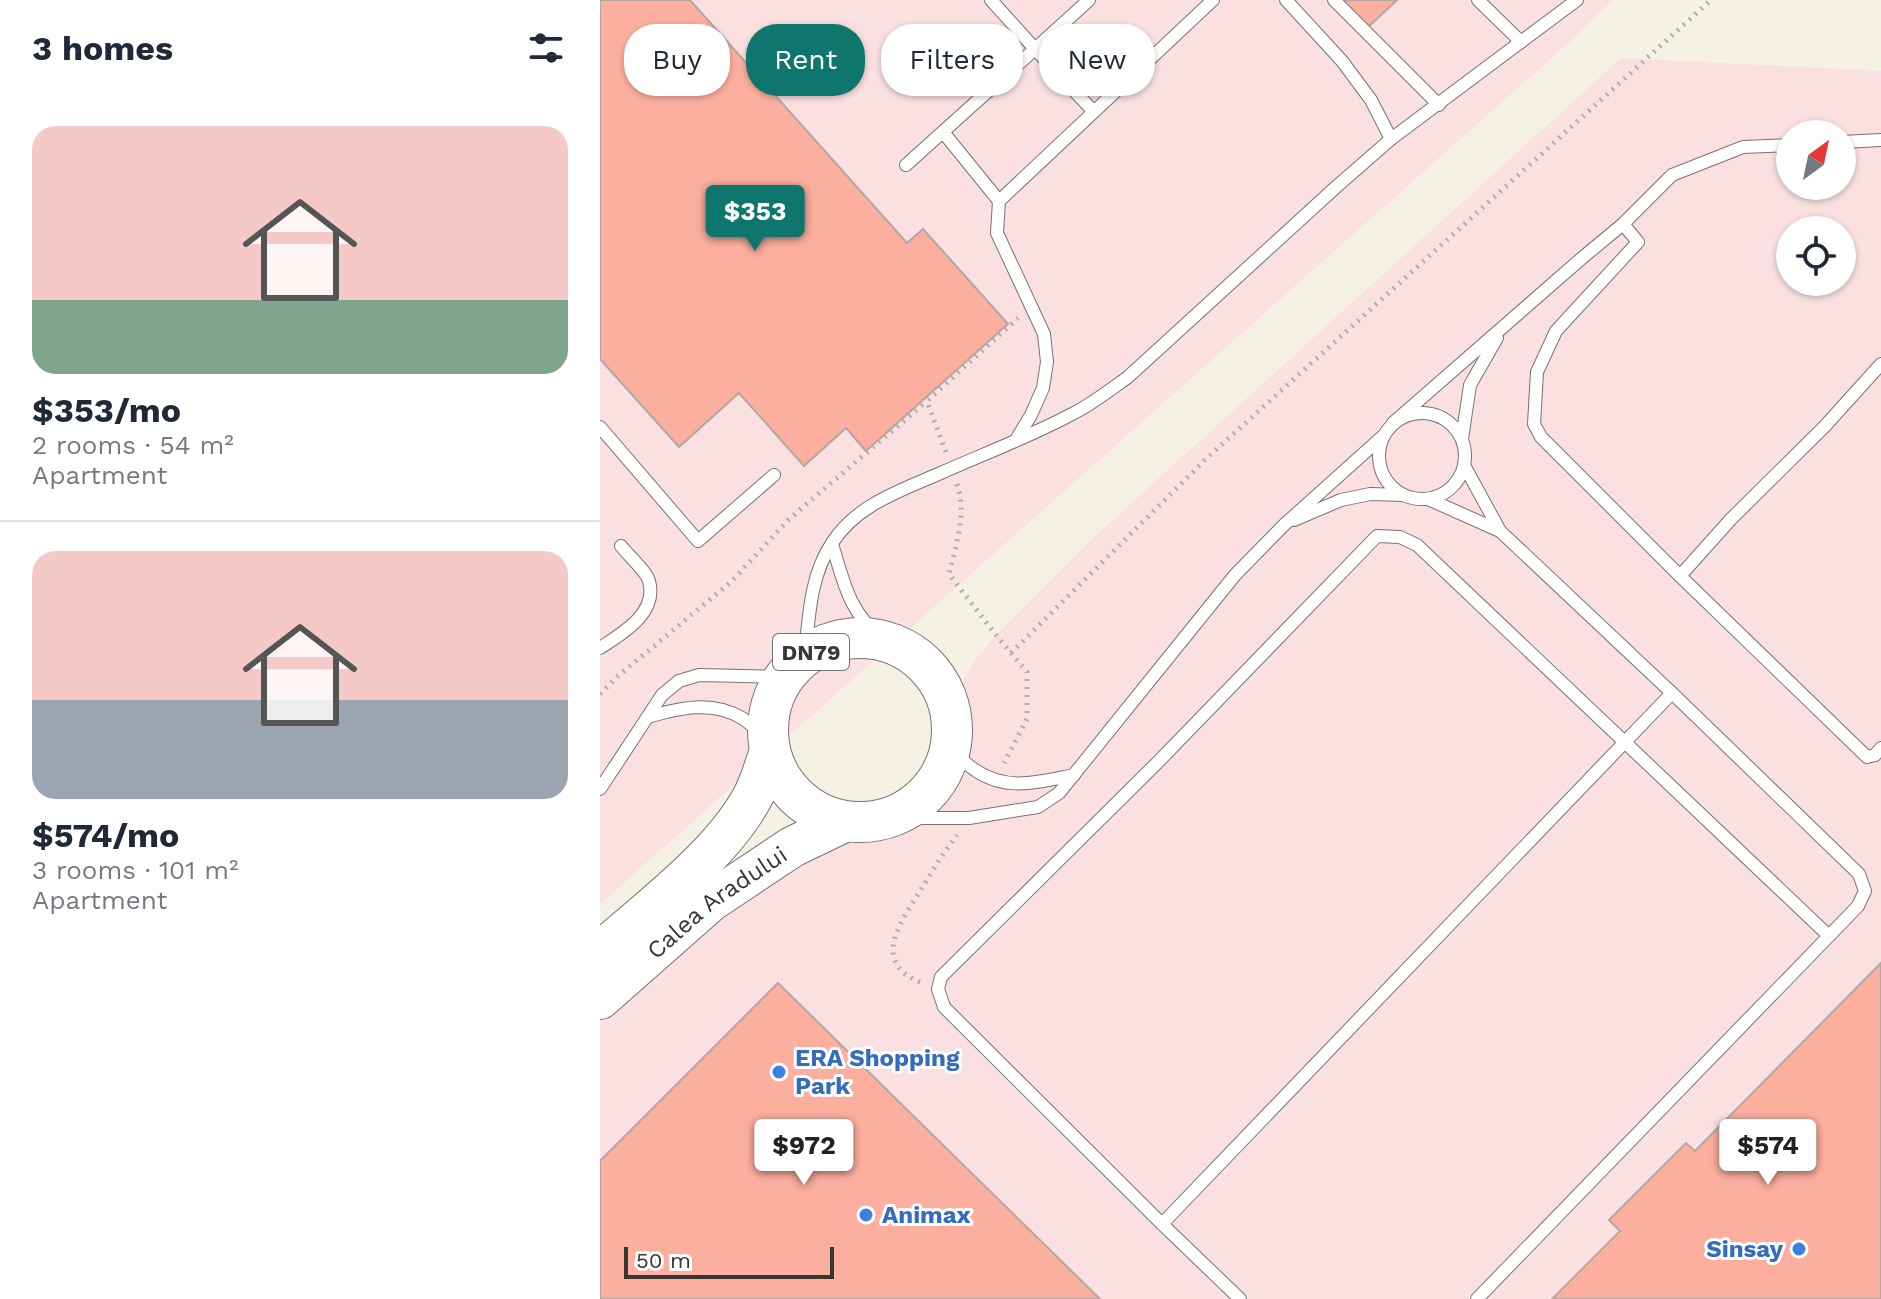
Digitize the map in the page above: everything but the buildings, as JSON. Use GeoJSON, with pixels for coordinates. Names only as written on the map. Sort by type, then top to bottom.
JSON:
{"type":"FeatureCollection","features":[{"type":"Feature","properties":{"kind":"highway","name":"Calea Aradului"},"geometry":{"type":"LineString","coordinates":[[855,637],[882,640],[919,658],[936,676],[948,698],[953,723],[951,750],[940,777],[927,795],[910,809],[873,822],[844,822],[819,813],[797,798],[780,777],[769,745],[768,717],[774,696],[794,666],[829,642],[855,637]]}},
{"type":"Feature","properties":{"kind":"highway","name":"Calea Aradului"},"geometry":{"type":"LineString","coordinates":[[600,952],[686,876],[725,836],[752,797],[769,745]]}},
{"type":"Feature","properties":{"kind":"highway","name":"Calea Aradului"},"geometry":{"type":"LineString","coordinates":[[600,999],[711,901],[792,847],[844,822]]}},
{"type":"Feature","properties":{"kind":"lane"},"geometry":{"type":"LineString","coordinates":[[991,0],[1093,111]]}},
{"type":"Feature","properties":{"kind":"lane"},"geometry":{"type":"LineString","coordinates":[[906,165],[1089,0]]}},
{"type":"Feature","properties":{"kind":"lane"},"geometry":{"type":"LineString","coordinates":[[999,201],[1213,0]]}},
{"type":"Feature","properties":{"kind":"lane"},"geometry":{"type":"LineString","coordinates":[[1286,0],[1342,61],[1371,100],[1391,139]]}},
{"type":"Feature","properties":{"kind":"lane"},"geometry":{"type":"LineString","coordinates":[[1334,0],[1439,105]]}},
{"type":"Feature","properties":{"kind":"lane"},"geometry":{"type":"LineString","coordinates":[[1478,0],[1521,42]]}},
{"type":"Feature","properties":{"kind":"lane"},"geometry":{"type":"LineString","coordinates":[[601,786],[662,695],[679,681],[699,675],[794,666],[808,620],[817,572],[848,522],[876,501],[1072,414],[1128,377],[1391,139],[1577,0]]}},
{"type":"Feature","properties":{"kind":"lane"},"geometry":{"type":"LineString","coordinates":[[943,132],[999,201],[997,233],[1044,334],[1047,362],[1043,388],[1016,440]]}},
{"type":"Feature","properties":{"kind":"lane"},"geometry":{"type":"LineString","coordinates":[[1856,141],[1881,140]]}},
{"type":"Feature","properties":{"kind":"lane"},"geometry":{"type":"LineString","coordinates":[[890,818],[969,818],[1038,807],[1059,793],[1235,575],[1284,525],[1382,437],[1393,423],[1623,224],[1672,175],[1743,147],[1776,146]]}},
{"type":"Feature","properties":{"kind":"lane"},"geometry":{"type":"LineString","coordinates":[[1623,224],[1638,242],[1556,331],[1537,372],[1534,424],[1541,437],[1867,757],[1875,755],[1881,748]]}},
{"type":"Feature","properties":{"kind":"lane"},"geometry":{"type":"LineString","coordinates":[[1462,439],[1470,385],[1502,328]]}},
{"type":"Feature","properties":{"kind":"lane"},"geometry":{"type":"LineString","coordinates":[[1680,576],[1881,364]]}},
{"type":"Feature","properties":{"kind":"lane"},"geometry":{"type":"LineString","coordinates":[[1284,525],[1341,500],[1370,494],[1428,499],[1451,487],[1464,465],[1465,451],[1453,425],[1439,416],[1423,412],[1407,414],[1393,423]]}},
{"type":"Feature","properties":{"kind":"lane"},"geometry":{"type":"LineString","coordinates":[[600,427],[698,541],[774,475]]}},
{"type":"Feature","properties":{"kind":"lane"},"geometry":{"type":"LineString","coordinates":[[1382,437],[1378,453],[1381,470],[1390,485],[1403,495]]}},
{"type":"Feature","properties":{"kind":"lane"},"geometry":{"type":"LineString","coordinates":[[1464,465],[1500,531],[1859,874],[1865,891],[1858,906],[1477,1299]]}},
{"type":"Feature","properties":{"kind":"lane"},"geometry":{"type":"LineString","coordinates":[[1428,499],[1500,531]]}},
{"type":"Feature","properties":{"kind":"lane"},"geometry":{"type":"LineString","coordinates":[[1240,1299],[944,1007],[938,989],[941,977],[1158,762],[1377,536],[1400,537],[1417,545],[1829,936]]}},
{"type":"Feature","properties":{"kind":"lane"},"geometry":{"type":"LineString","coordinates":[[832,544],[845,591],[865,624],[882,640]]}},
{"type":"Feature","properties":{"kind":"lane"},"geometry":{"type":"LineString","coordinates":[[600,648],[641,618],[650,600],[649,579],[621,546]]}},
{"type":"Feature","properties":{"kind":"lane"},"geometry":{"type":"LineString","coordinates":[[1162,1224],[1672,693]]}},
{"type":"Feature","properties":{"kind":"lane"},"geometry":{"type":"LineString","coordinates":[[648,717],[675,709],[718,708],[742,718],[769,745]]}},
{"type":"Feature","properties":{"kind":"lane"},"geometry":{"type":"LineString","coordinates":[[951,750],[976,771],[995,780],[1026,785],[1074,775]]}},
{"type":"Feature","properties":{"kind":"path"},"geometry":{"type":"LineString","coordinates":[[1011,653],[1207,458],[1711,0]]}},
{"type":"Feature","properties":{"kind":"path"},"geometry":{"type":"LineString","coordinates":[[600,694],[731,582],[788,520],[927,401]]}},
{"type":"Feature","properties":{"kind":"path"},"geometry":{"type":"LineString","coordinates":[[995,780],[1027,719],[1027,672]]}},
{"type":"Feature","properties":{"kind":"path"},"geometry":{"type":"LineString","coordinates":[[938,989],[914,980],[899,968],[892,954],[894,938],[909,908],[969,818]]}},
{"type":"Feature","properties":{"kind":"shaded area"},"geometry":{"type":"Polygon","coordinates":[[[600,0],[1613,0],[1574,38],[600,904],[600,0]]]}},
{"type":"Feature","properties":{"kind":"shaded area"},"geometry":{"type":"Polygon","coordinates":[[[1621,58],[1881,71],[1881,1299],[600,1299],[600,999],[844,822],[873,822],[890,818],[910,809],[927,795],[940,777],[951,750],[957,701],[963,681],[977,657],[1095,536],[1621,58]]]}},
{"type":"Feature","properties":{"kind":"place","name":"ERA Shopping Park"},"geometry":{"type":"Point","coordinates":[779,1072]}},
{"type":"Feature","properties":{"kind":"place","name":"Animax"},"geometry":{"type":"Point","coordinates":[866,1215]}},
{"type":"Feature","properties":{"kind":"place","name":"Sinsay"},"geometry":{"type":"Point","coordinates":[1799,1249]}}]}
